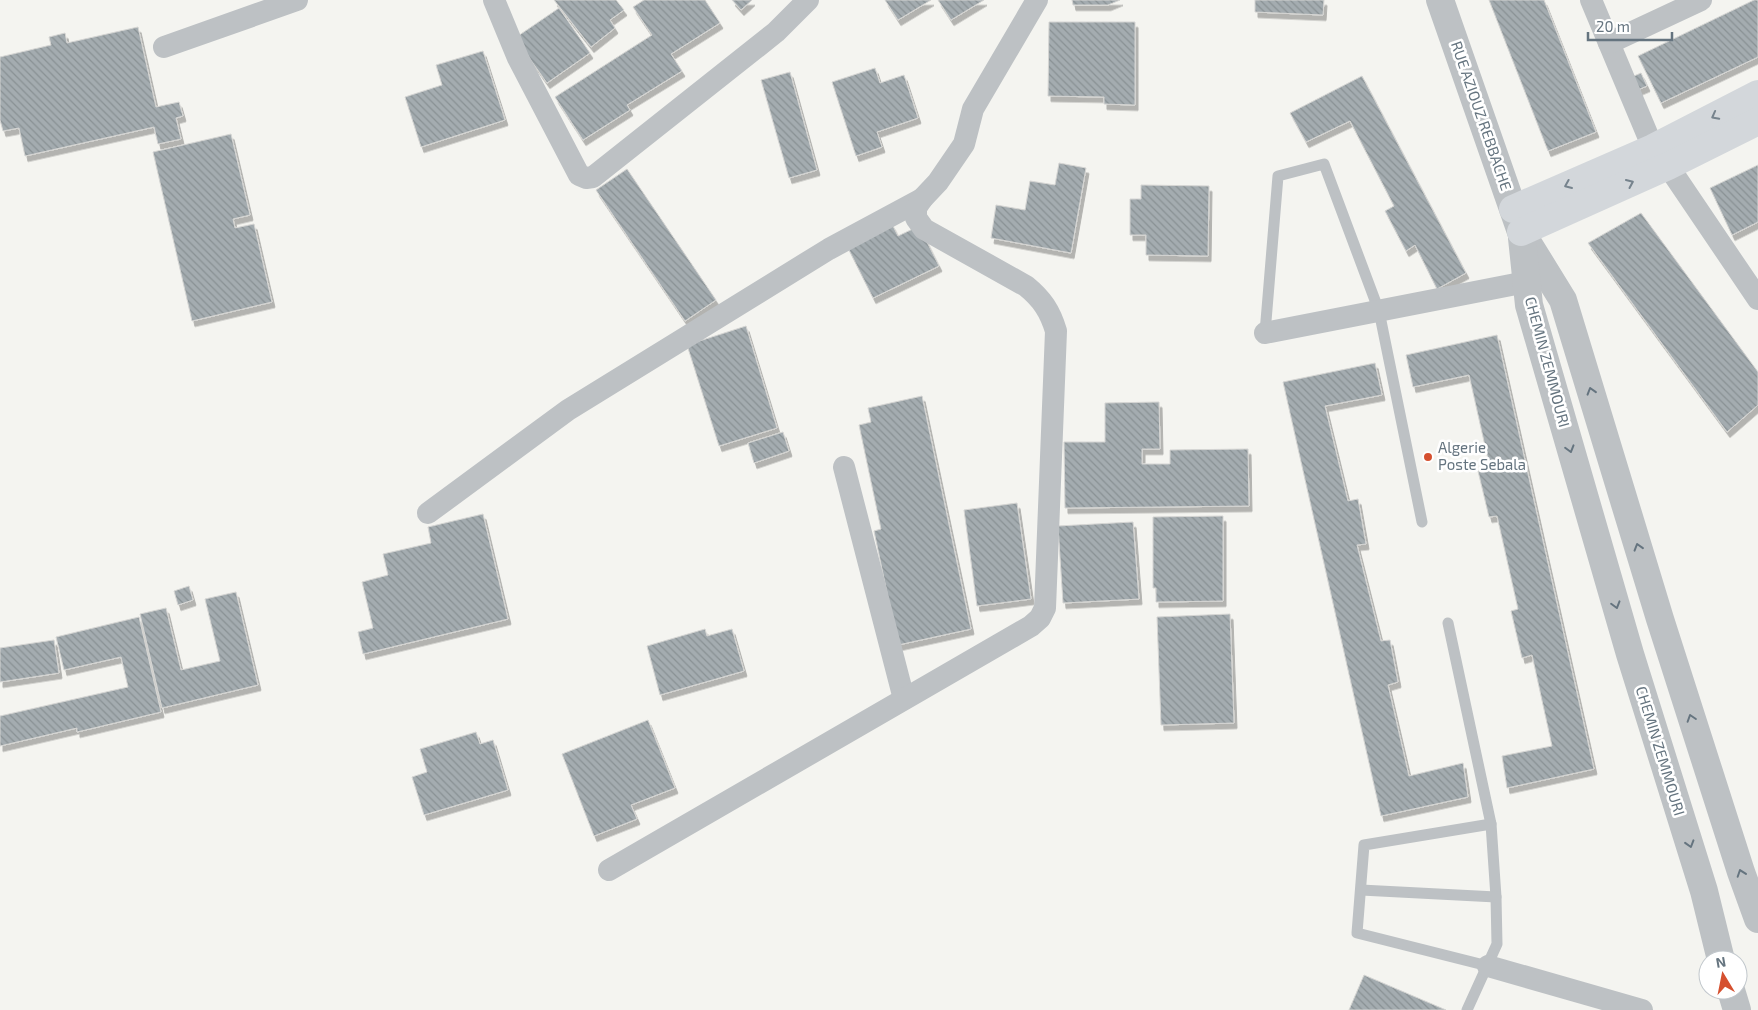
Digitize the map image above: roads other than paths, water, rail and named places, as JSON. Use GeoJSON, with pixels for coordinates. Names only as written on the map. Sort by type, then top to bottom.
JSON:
{"type":"FeatureCollection","features":[{"type":"Feature","properties":{"kind":"main road"},"geometry":{"type":"LineString","coordinates":[[1660,157],[1758,94]]}},
{"type":"Feature","properties":{"kind":"main road"},"geometry":{"type":"LineString","coordinates":[[1517,220],[1660,157],[1758,121]]}},
{"type":"Feature","properties":{"kind":"street"},"geometry":{"type":"LineString","coordinates":[[164,47],[298,0]]}},
{"type":"Feature","properties":{"kind":"street"},"geometry":{"type":"LineString","coordinates":[[494,0],[518,58],[579,175],[586,178],[592,177],[776,32],[808,0]]}},
{"type":"Feature","properties":{"kind":"street"},"geometry":{"type":"LineString","coordinates":[[609,870],[1030,626],[1040,618],[1045,608],[1056,331],[1051,314],[1041,298],[1033,292],[1006,274],[924,229],[916,218],[916,208],[922,198],[938,182],[964,144],[973,109],[1037,0]]}},
{"type":"Feature","properties":{"kind":"street","name":"RUE AZIOUZ REBBACHE"},"geometry":{"type":"LineString","coordinates":[[1440,0],[1517,220]]}},
{"type":"Feature","properties":{"kind":"street"},"geometry":{"type":"LineString","coordinates":[[1591,0],[1660,157],[1750,271],[1758,299]]}},
{"type":"Feature","properties":{"kind":"street"},"geometry":{"type":"LineString","coordinates":[[1609,43],[1700,0]]}},
{"type":"Feature","properties":{"kind":"street"},"geometry":{"type":"LineString","coordinates":[[428,513],[568,410],[820,254],[922,198]]}},
{"type":"Feature","properties":{"kind":"street","name":"CHEMIN ZEMMOURI"},"geometry":{"type":"LineString","coordinates":[[1517,220],[1529,305],[1630,654],[1704,891],[1719,950]]}},
{"type":"Feature","properties":{"kind":"street","name":"CHEMIN ZEMMOURI"},"geometry":{"type":"LineString","coordinates":[[1517,220],[1563,300],[1660,619],[1741,872],[1758,919]]}},
{"type":"Feature","properties":{"kind":"street"},"geometry":{"type":"LineString","coordinates":[[1265,333],[1526,282]]}},
{"type":"Feature","properties":{"kind":"street"},"geometry":{"type":"LineString","coordinates":[[844,467],[904,699]]}},
{"type":"Feature","properties":{"kind":"street"},"geometry":{"type":"LineString","coordinates":[[1488,966],[1642,1010]]}},
{"type":"Feature","properties":{"kind":"lane"},"geometry":{"type":"LineString","coordinates":[[1265,333],[1278,176],[1324,164],[1379,312],[1422,522]]}},
{"type":"Feature","properties":{"kind":"lane"},"geometry":{"type":"LineString","coordinates":[[1448,623],[1491,824],[1496,897],[1497,944],[1468,1010]]}},
{"type":"Feature","properties":{"kind":"lane"},"geometry":{"type":"LineString","coordinates":[[1488,966],[1357,933],[1364,845],[1491,824]]}},
{"type":"Feature","properties":{"kind":"lane"},"geometry":{"type":"LineString","coordinates":[[1361,890],[1496,897]]}},
{"type":"Feature","properties":{"kind":"place","name":"Algerie Poste Sebala"},"geometry":{"type":"Point","coordinates":[1428,457]}}]}
